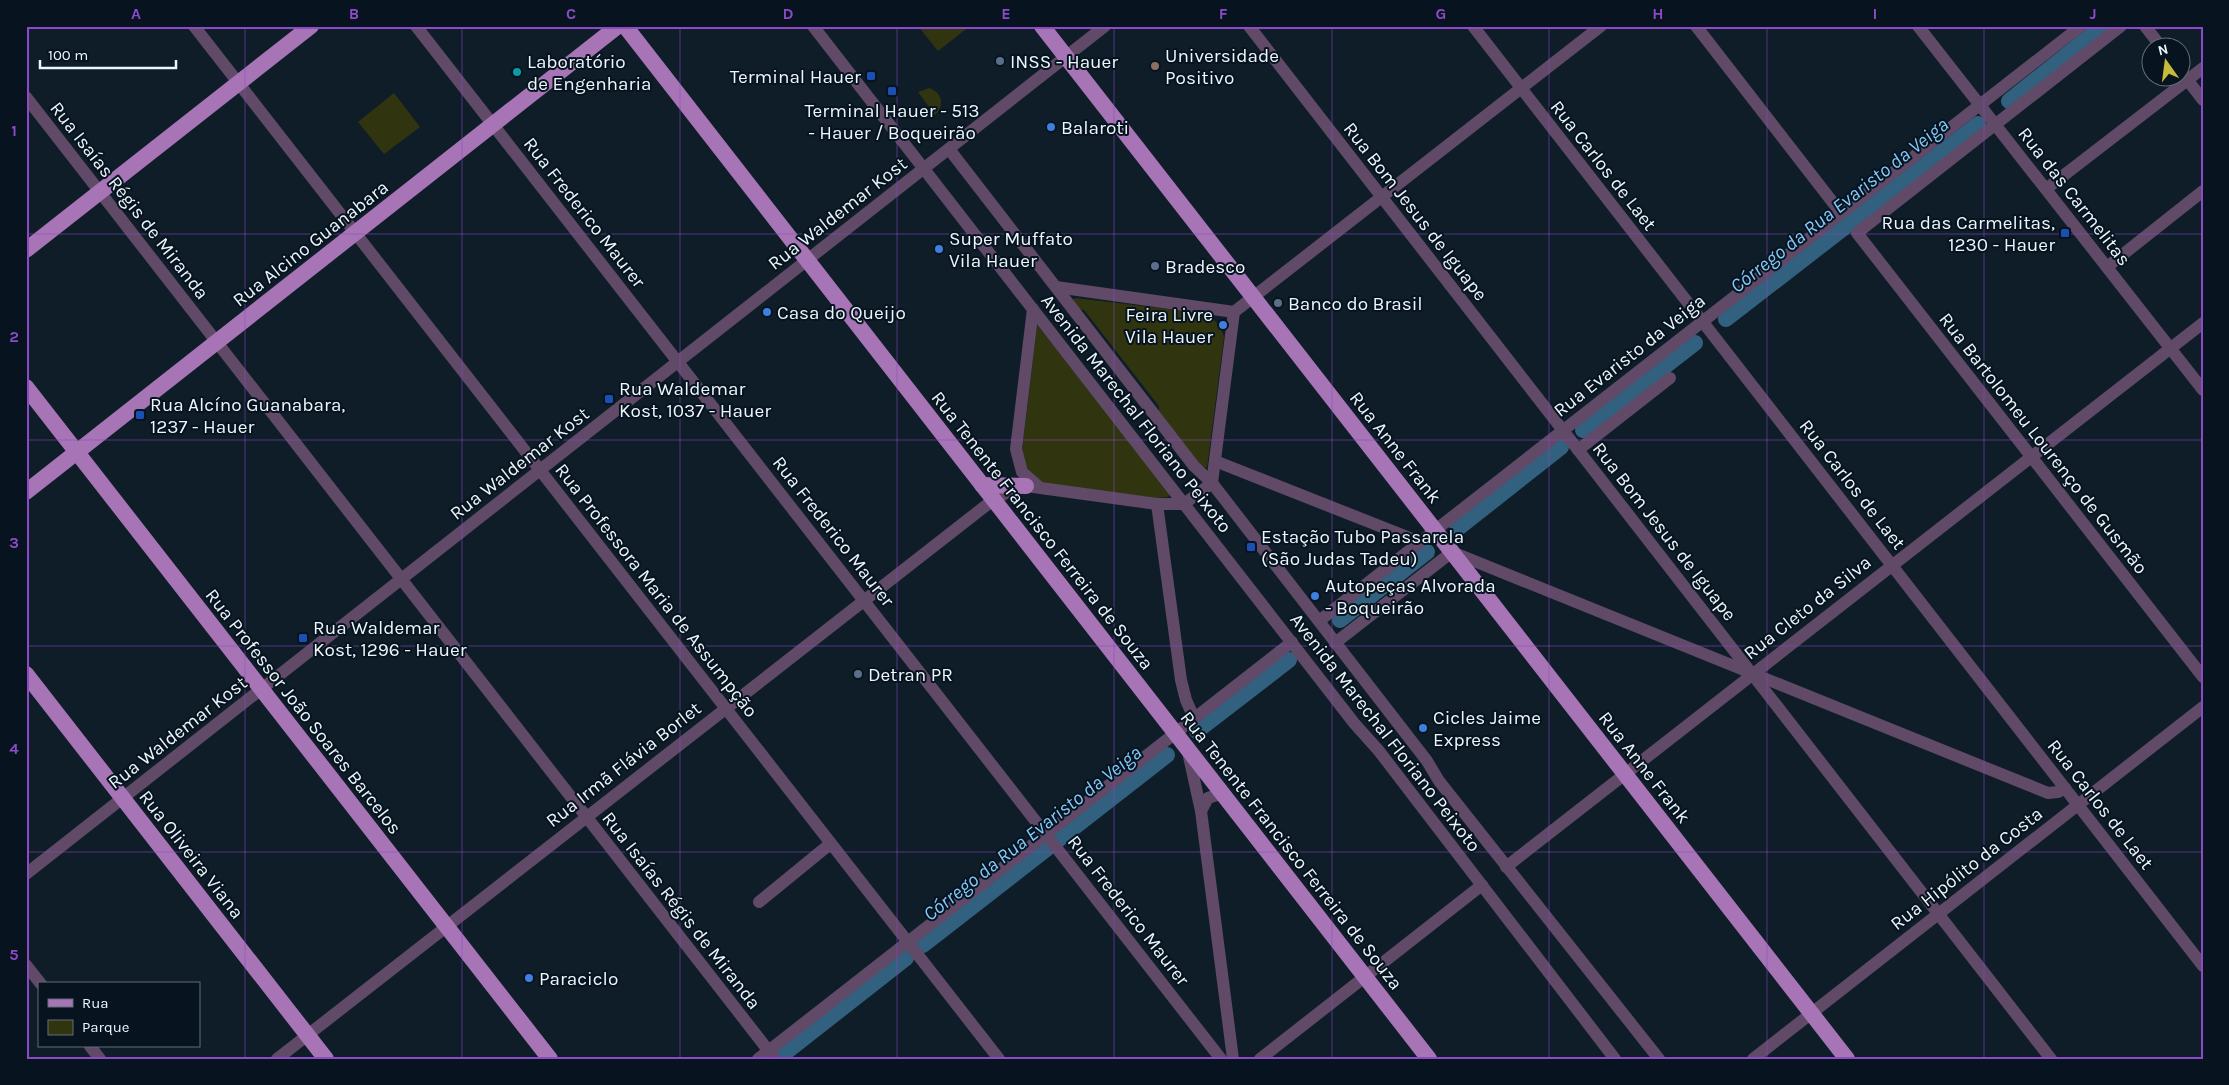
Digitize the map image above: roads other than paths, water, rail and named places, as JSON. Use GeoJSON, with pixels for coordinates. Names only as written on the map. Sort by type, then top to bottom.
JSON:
{"type":"FeatureCollection","features":[{"type":"Feature","properties":{"kind":"main road"},"geometry":{"type":"LineString","coordinates":[[26,250],[310,26]]}},
{"type":"Feature","properties":{"kind":"main road","name":"Rua Alcino Guanabara"},"geometry":{"type":"LineString","coordinates":[[26,492],[618,26]]}},
{"type":"Feature","properties":{"kind":"main road","name":"Rua Tenente Francisco Ferreira de Souza"},"geometry":{"type":"LineString","coordinates":[[625,26],[1429,1059]]}},
{"type":"Feature","properties":{"kind":"main road","name":"Rua Anne Frank"},"geometry":{"type":"LineString","coordinates":[[1042,26],[1847,1059]]}},
{"type":"Feature","properties":{"kind":"main road","name":"Rua Professor João Soares Barcelos"},"geometry":{"type":"LineString","coordinates":[[26,387],[550,1059]]}},
{"type":"Feature","properties":{"kind":"main road"},"geometry":{"type":"LineString","coordinates":[[982,485],[1033,487]]}},
{"type":"Feature","properties":{"kind":"main road","name":"Rua Oliveira Viana"},"geometry":{"type":"LineString","coordinates":[[26,674],[326,1059]]}},
{"type":"Feature","properties":{"kind":"street","name":"Rua Professora Maria de Assumpção"},"geometry":{"type":"LineString","coordinates":[[194,26],[999,1059]]}},
{"type":"Feature","properties":{"kind":"street","name":"Rua Frederico Maurer"},"geometry":{"type":"LineString","coordinates":[[416,26],[1221,1059]]}},
{"type":"Feature","properties":{"kind":"street","name":"Avenida Marechal Floriano Peixoto"},"geometry":{"type":"LineString","coordinates":[[813,26],[1354,723],[1379,751],[1615,1059]]}},
{"type":"Feature","properties":{"kind":"street","name":"Rua Waldemar Kost"},"geometry":{"type":"LineString","coordinates":[[26,874],[1105,26]]}},
{"type":"Feature","properties":{"kind":"street","name":"Rua Bom Jesus de Iguape"},"geometry":{"type":"LineString","coordinates":[[1249,26],[2051,1059]]}},
{"type":"Feature","properties":{"kind":"street","name":"Rua Carlos de Laet"},"geometry":{"type":"LineString","coordinates":[[1473,26],[2203,966]]}},
{"type":"Feature","properties":{"kind":"street"},"geometry":{"type":"LineString","coordinates":[[1033,309],[1016,449],[1022,472],[1033,487],[1157,504],[1184,504],[1212,483],[1234,312],[1600,26]]}},
{"type":"Feature","properties":{"kind":"street"},"geometry":{"type":"LineString","coordinates":[[1696,26],[1842,213]]}},
{"type":"Feature","properties":{"kind":"street","name":"Rua das Carmelitas"},"geometry":{"type":"LineString","coordinates":[[1918,26],[2203,390]]}},
{"type":"Feature","properties":{"kind":"street","name":"Rua Evaristo da Veiga"},"geometry":{"type":"LineString","coordinates":[[1319,621],[2081,26]]}},
{"type":"Feature","properties":{"kind":"street"},"geometry":{"type":"LineString","coordinates":[[1995,124],[2121,26]]}},
{"type":"Feature","properties":{"kind":"street"},"geometry":{"type":"LineString","coordinates":[[2145,26],[2154,38]]}},
{"type":"Feature","properties":{"kind":"street"},"geometry":{"type":"LineString","coordinates":[[2192,87],[2203,100]]}},
{"type":"Feature","properties":{"kind":"street"},"geometry":{"type":"LineString","coordinates":[[2046,190],[2171,88]]}},
{"type":"Feature","properties":{"kind":"street","name":"Rua Isaías Régis de Miranda"},"geometry":{"type":"LineString","coordinates":[[26,97],[772,1055]]}},
{"type":"Feature","properties":{"kind":"street","name":"Rua Bartolomeu Lourenço de Gusmão"},"geometry":{"type":"LineString","coordinates":[[1995,124],[1856,233],[2203,677]]}},
{"type":"Feature","properties":{"kind":"street","name":"Avenida Marechal Floriano Peixoto"},"geometry":{"type":"LineString","coordinates":[[949,149],[1194,466],[1212,483],[1506,866],[1659,1059]]}},
{"type":"Feature","properties":{"kind":"street"},"geometry":{"type":"LineString","coordinates":[[2107,267],[2203,192]]}},
{"type":"Feature","properties":{"kind":"street"},"geometry":{"type":"LineString","coordinates":[[1056,287],[1234,312]]}},
{"type":"Feature","properties":{"kind":"street","name":"Rua Cleto da Silva"},"geometry":{"type":"LineString","coordinates":[[1506,866],[2203,322]]}},
{"type":"Feature","properties":{"kind":"street"},"geometry":{"type":"LineString","coordinates":[[1578,450],[1670,378]]}},
{"type":"Feature","properties":{"kind":"street"},"geometry":{"type":"LineString","coordinates":[[1215,461],[1420,542]]}},
{"type":"Feature","properties":{"kind":"street","name":"Rua Irmã Flávia Borlet"},"geometry":{"type":"LineString","coordinates":[[276,1059],[993,500],[1008,492],[1033,487]]}},
{"type":"Feature","properties":{"kind":"street"},"geometry":{"type":"LineString","coordinates":[[1157,504],[1181,680],[1186,700],[1194,718]]}},
{"type":"Feature","properties":{"kind":"street"},"geometry":{"type":"LineString","coordinates":[[1335,643],[1452,552],[2048,793],[2058,792],[2064,788]]}},
{"type":"Feature","properties":{"kind":"street"},"geometry":{"type":"LineString","coordinates":[[758,1059],[772,1055],[908,942],[1048,836],[1175,733],[1292,642]]}},
{"type":"Feature","properties":{"kind":"street","name":"Rua Hipólito da Costa"},"geometry":{"type":"LineString","coordinates":[[1753,1059],[2203,708]]}},
{"type":"Feature","properties":{"kind":"street"},"geometry":{"type":"LineString","coordinates":[[1188,749],[1201,810],[1233,1059]]}},
{"type":"Feature","properties":{"kind":"street"},"geometry":{"type":"LineString","coordinates":[[1201,810],[1208,798],[1222,793]]}},
{"type":"Feature","properties":{"kind":"street"},"geometry":{"type":"LineString","coordinates":[[759,902],[830,844]]}},
{"type":"Feature","properties":{"kind":"street"},"geometry":{"type":"LineString","coordinates":[[1260,1059],[1482,885]]}},
{"type":"Feature","properties":{"kind":"street"},"geometry":{"type":"LineString","coordinates":[[26,965],[39,982]]}},
{"type":"Feature","properties":{"kind":"street"},"geometry":{"type":"LineString","coordinates":[[92,1048],[100,1059]]}},
{"type":"Feature","properties":{"kind":"waterway","name":"Córrego da Rua Evaristo da Veiga"},"geometry":{"type":"LineString","coordinates":[[2009,101],[2103,26]]}},
{"type":"Feature","properties":{"kind":"waterway","name":"Córrego da Rua Evaristo da Veiga"},"geometry":{"type":"LineString","coordinates":[[1726,319],[1978,124]]}},
{"type":"Feature","properties":{"kind":"waterway","name":"Córrego da Rua Evaristo da Veiga"},"geometry":{"type":"LineString","coordinates":[[1583,430],[1695,343]]}},
{"type":"Feature","properties":{"kind":"waterway","name":"Córrego da Rua Evaristo da Veiga"},"geometry":{"type":"LineString","coordinates":[[1457,529],[1561,447]]}},
{"type":"Feature","properties":{"kind":"waterway","name":"Córrego da Rua Evaristo da Veiga"},"geometry":{"type":"LineString","coordinates":[[1340,620],[1427,552]]}},
{"type":"Feature","properties":{"kind":"waterway","name":"Córrego da Rua Evaristo da Veiga"},"geometry":{"type":"LineString","coordinates":[[1197,731],[1289,660]]}},
{"type":"Feature","properties":{"kind":"waterway","name":"Córrego da Rua Evaristo da Veiga"},"geometry":{"type":"LineString","coordinates":[[923,945],[1167,755]]}},
{"type":"Feature","properties":{"kind":"waterway","name":"Córrego da Rua Evaristo da Veiga"},"geometry":{"type":"LineString","coordinates":[[781,1056],[906,958]]}},
{"type":"Feature","properties":{"kind":"place","name":"INSS - Hauer"},"geometry":{"type":"Point","coordinates":[1000,61]}},
{"type":"Feature","properties":{"kind":"place","name":"Universidade Positivo"},"geometry":{"type":"Point","coordinates":[1155,66]}},
{"type":"Feature","properties":{"kind":"place","name":"Laboratório de Engenharia"},"geometry":{"type":"Point","coordinates":[517,72]}},
{"type":"Feature","properties":{"kind":"place","name":"Terminal Hauer"},"geometry":{"type":"Point","coordinates":[871,76]}},
{"type":"Feature","properties":{"kind":"place","name":"Terminal Hauer - 513 - Hauer / Boqueirão"},"geometry":{"type":"Point","coordinates":[892,91]}},
{"type":"Feature","properties":{"kind":"place","name":"Balaroti"},"geometry":{"type":"Point","coordinates":[1051,127]}},
{"type":"Feature","properties":{"kind":"place","name":"Rua das Carmelitas, 1230 - Hauer"},"geometry":{"type":"Point","coordinates":[2065,233]}},
{"type":"Feature","properties":{"kind":"place","name":"Super Muffato Vila Hauer"},"geometry":{"type":"Point","coordinates":[939,249]}},
{"type":"Feature","properties":{"kind":"place","name":"Bradesco"},"geometry":{"type":"Point","coordinates":[1155,266]}},
{"type":"Feature","properties":{"kind":"place","name":"Banco do Brasil"},"geometry":{"type":"Point","coordinates":[1278,303]}},
{"type":"Feature","properties":{"kind":"place","name":"Casa do Queijo"},"geometry":{"type":"Point","coordinates":[767,312]}},
{"type":"Feature","properties":{"kind":"place","name":"Feira Livre Vila Hauer"},"geometry":{"type":"Point","coordinates":[1223,325]}},
{"type":"Feature","properties":{"kind":"place","name":"Rua Waldemar Kost, 1037 - Hauer"},"geometry":{"type":"Point","coordinates":[609,399]}},
{"type":"Feature","properties":{"kind":"place","name":"Rua Alcíno Guanabara, 1237 - Hauer"},"geometry":{"type":"Point","coordinates":[140,415]}},
{"type":"Feature","properties":{"kind":"place","name":"Estação Tubo Passarela (São Judas Tadeu)"},"geometry":{"type":"Point","coordinates":[1251,547]}},
{"type":"Feature","properties":{"kind":"place","name":"Autopeças Alvorada - Boqueirão"},"geometry":{"type":"Point","coordinates":[1315,596]}},
{"type":"Feature","properties":{"kind":"place","name":"Rua Waldemar Kost, 1296 - Hauer"},"geometry":{"type":"Point","coordinates":[303,638]}},
{"type":"Feature","properties":{"kind":"place","name":"Detran PR"},"geometry":{"type":"Point","coordinates":[858,674]}},
{"type":"Feature","properties":{"kind":"place","name":"Cicles Jaime Express"},"geometry":{"type":"Point","coordinates":[1423,728]}},
{"type":"Feature","properties":{"kind":"place","name":"Paraciclo"},"geometry":{"type":"Point","coordinates":[529,978]}}]}
